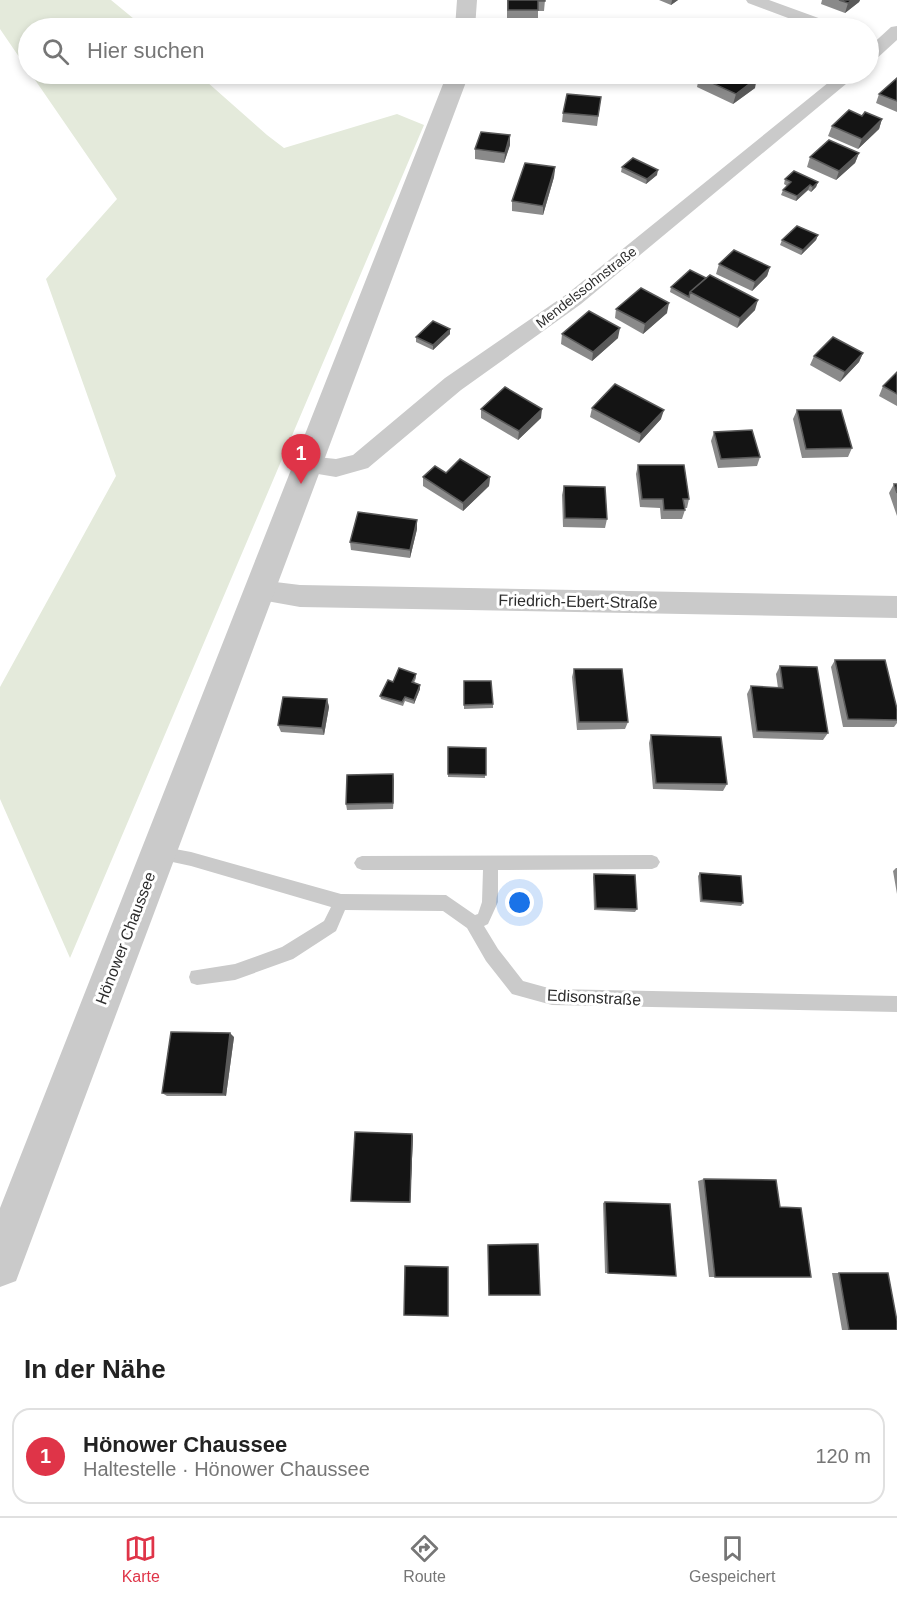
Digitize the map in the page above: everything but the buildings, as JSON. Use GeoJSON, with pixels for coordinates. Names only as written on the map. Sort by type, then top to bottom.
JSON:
{"type":"FeatureCollection","features":[{"type":"Feature","properties":{"kind":"street"},"geometry":{"type":"LineString","coordinates":[[466,18],[467,0]]}},
{"type":"Feature","properties":{"kind":"street"},"geometry":{"type":"LineString","coordinates":[[754,0],[802,18]]}},
{"type":"Feature","properties":{"kind":"street"},"geometry":{"type":"LineString","coordinates":[[879,49],[897,31]]}},
{"type":"Feature","properties":{"kind":"street","name":"Hönower Chaussee"},"geometry":{"type":"LineString","coordinates":[[0,1265],[454,84]]}},
{"type":"Feature","properties":{"kind":"street","name":"Mendelssohnstraße"},"geometry":{"type":"LineString","coordinates":[[308,465],[336,468],[360,462],[453,384],[574,299],[837,84]]}},
{"type":"Feature","properties":{"kind":"street","name":"Friedrich-Ebert-Straße"},"geometry":{"type":"LineString","coordinates":[[259,591],[294,596],[897,607]]}},
{"type":"Feature","properties":{"kind":"lane","name":"Edisonstraße"},"geometry":{"type":"LineString","coordinates":[[159,853],[191,859],[341,902],[446,903],[473,923],[492,955],[518,988],[552,998],[897,1004]]}},
{"type":"Feature","properties":{"kind":"lane"},"geometry":{"type":"LineString","coordinates":[[473,923],[483,919],[490,902],[491,862]]}},
{"type":"Feature","properties":{"kind":"lane"},"geometry":{"type":"LineString","coordinates":[[362,863],[652,862]]}},
{"type":"Feature","properties":{"kind":"lane"},"geometry":{"type":"LineString","coordinates":[[197,976],[235,972],[287,954],[330,926],[341,902]]}},
{"type":"Feature","properties":{"kind":"green space"},"geometry":{"type":"Polygon","coordinates":[[[0,0],[111,0],[133,18],[18,18],[18,55],[0,29],[0,0]]]}},
{"type":"Feature","properties":{"kind":"green space"},"geometry":{"type":"Polygon","coordinates":[[[38,84],[209,84],[284,148],[397,114],[424,125],[70,958],[0,799],[0,687],[116,476],[46,279],[117,199],[38,84]]]}},
{"type":"Feature","properties":{"kind":"place","name":"Hönower Chaussee"},"geometry":{"type":"Point","coordinates":[301,484]}}]}
